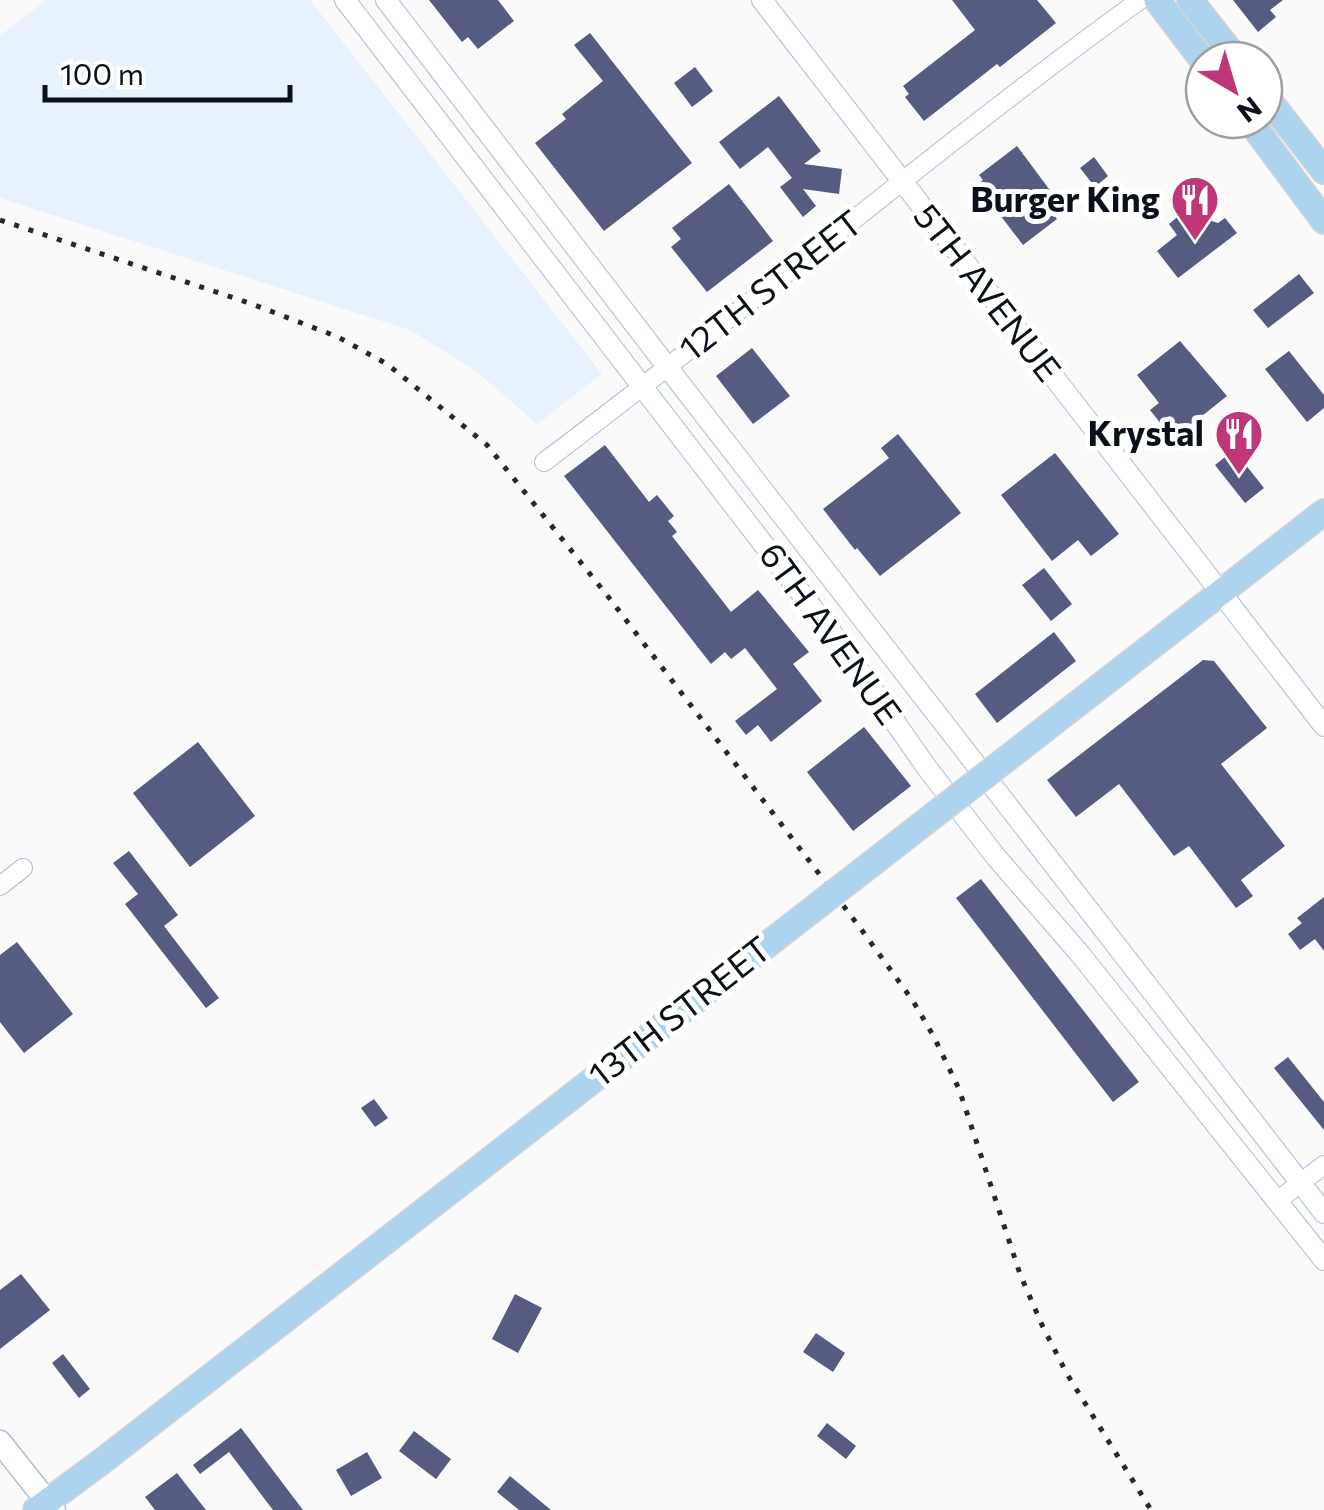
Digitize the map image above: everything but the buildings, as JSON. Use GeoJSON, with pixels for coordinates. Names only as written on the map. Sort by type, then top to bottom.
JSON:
{"type":"FeatureCollection","features":[{"type":"Feature","properties":{"kind":"main road"},"geometry":{"type":"LineString","coordinates":[[1156,0],[1187,40]]}},
{"type":"Feature","properties":{"kind":"main road"},"geometry":{"type":"LineString","coordinates":[[1190,0],[1221,40]]}},
{"type":"Feature","properties":{"kind":"main road"},"geometry":{"type":"LineString","coordinates":[[1284,120],[1324,171]]}},
{"type":"Feature","properties":{"kind":"main road"},"geometry":{"type":"LineString","coordinates":[[1264,140],[1324,221]]}},
{"type":"Feature","properties":{"kind":"main road","name":"13TH STREET"},"geometry":{"type":"LineString","coordinates":[[46,1507],[1324,512]]}},
{"type":"Feature","properties":{"kind":"main road"},"geometry":{"type":"LineString","coordinates":[[0,1442],[46,1507]]}},
{"type":"Feature","properties":{"kind":"street","name":"6TH AVENUE"},"geometry":{"type":"LineString","coordinates":[[345,0],[844,649],[996,857],[1070,942],[1324,1260]]}},
{"type":"Feature","properties":{"kind":"street","name":"6TH AVENUE"},"geometry":{"type":"LineString","coordinates":[[386,0],[1324,1213]]}},
{"type":"Feature","properties":{"kind":"street","name":"5TH AVENUE"},"geometry":{"type":"LineString","coordinates":[[762,0],[1324,726]]}},
{"type":"Feature","properties":{"kind":"street","name":"12TH STREET"},"geometry":{"type":"LineString","coordinates":[[544,462],[1140,0]]}},
{"type":"Feature","properties":{"kind":"street"},"geometry":{"type":"LineString","coordinates":[[0,886],[23,868]]}},
{"type":"Feature","properties":{"kind":"street"},"geometry":{"type":"LineString","coordinates":[[1276,1201],[1324,1165]]}},
{"type":"Feature","properties":{"kind":"shaded area"},"geometry":{"type":"Polygon","coordinates":[[[46,0],[310,0],[602,374],[537,424],[476,371],[410,330],[0,198],[0,36],[46,0]]]}},
{"type":"Feature","properties":{"kind":"railway"},"geometry":{"type":"LineString","coordinates":[[0,220],[252,304],[338,337],[387,364],[487,445],[610,599],[913,1001],[959,1089],[1020,1274],[1042,1325],[1067,1374],[1151,1510]]}},
{"type":"Feature","properties":{"kind":"place","name":"Burger King"},"geometry":{"type":"Point","coordinates":[1195,242]}},
{"type":"Feature","properties":{"kind":"place","name":"Krystal"},"geometry":{"type":"Point","coordinates":[1239,476]}}]}
